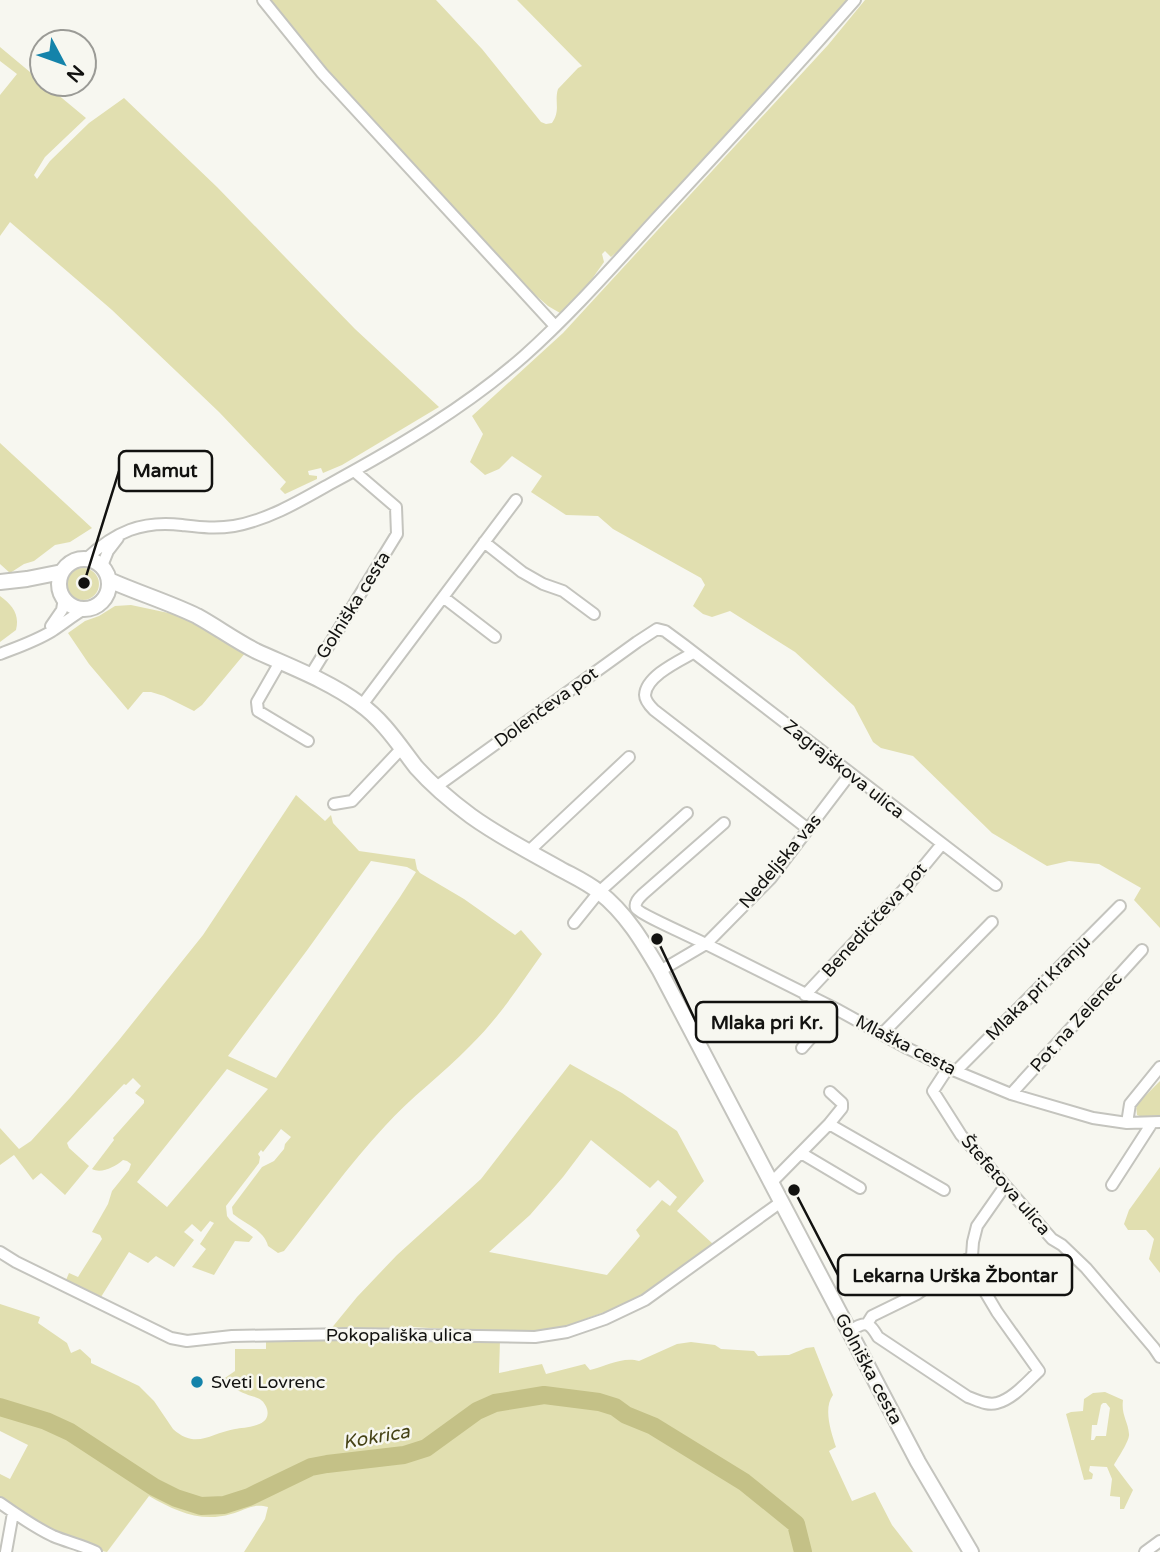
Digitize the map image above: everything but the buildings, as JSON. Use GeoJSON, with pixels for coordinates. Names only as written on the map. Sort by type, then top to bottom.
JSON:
{"type":"FeatureCollection","features":[{"type":"Feature","properties":{"kind":"main road"},"geometry":{"type":"LineString","coordinates":[[86,559],[102,566],[109,580],[106,595],[94,606],[78,608],[70,605],[62,594],[59,581],[68,564],[86,559]]}},
{"type":"Feature","properties":{"kind":"main road"},"geometry":{"type":"LineString","coordinates":[[4,582],[62,572]]}},
{"type":"Feature","properties":{"kind":"main road"},"geometry":{"type":"LineString","coordinates":[[109,580],[146,596]]}},
{"type":"Feature","properties":{"kind":"main road"},"geometry":{"type":"LineString","coordinates":[[4,582],[42,585],[62,594]]}},
{"type":"Feature","properties":{"kind":"main road"},"geometry":{"type":"LineString","coordinates":[[106,595],[146,596]]}},
{"type":"Feature","properties":{"kind":"main road","name":"Golniška cesta"},"geometry":{"type":"LineString","coordinates":[[146,596],[181,608],[252,649],[328,684],[362,705],[381,723],[418,769],[470,816],[598,892],[627,920],[660,971],[918,1462],[971,1552]]}},
{"type":"Feature","properties":{"kind":"street"},"geometry":{"type":"LineString","coordinates":[[263,0],[322,73],[555,326]]}},
{"type":"Feature","properties":{"kind":"street"},"geometry":{"type":"LineString","coordinates":[[86,559],[122,533],[147,524],[181,524],[210,528],[238,525],[267,517],[405,441],[476,394],[523,356],[600,280],[855,0]]}},
{"type":"Feature","properties":{"kind":"street","name":"Golniška cesta"},"geometry":{"type":"LineString","coordinates":[[310,676],[397,534],[396,507],[354,471]]}},
{"type":"Feature","properties":{"kind":"street"},"geometry":{"type":"LineString","coordinates":[[362,705],[516,500]]}},
{"type":"Feature","properties":{"kind":"street"},"geometry":{"type":"LineString","coordinates":[[102,566],[108,551],[122,533]]}},
{"type":"Feature","properties":{"kind":"street"},"geometry":{"type":"LineString","coordinates":[[484,542],[522,572],[563,591],[594,614]]}},
{"type":"Feature","properties":{"kind":"street"},"geometry":{"type":"LineString","coordinates":[[43,636],[62,610],[62,594]]}},
{"type":"Feature","properties":{"kind":"street"},"geometry":{"type":"LineString","coordinates":[[443,597],[495,638]]}},
{"type":"Feature","properties":{"kind":"street"},"geometry":{"type":"LineString","coordinates":[[0,654],[29,644],[86,608]]}},
{"type":"Feature","properties":{"kind":"street","name":"Zagrajškova ulica"},"geometry":{"type":"LineString","coordinates":[[657,629],[665,631],[996,885]]}},
{"type":"Feature","properties":{"kind":"street","name":"Dolenčeva pot"},"geometry":{"type":"LineString","coordinates":[[436,787],[657,629]]}},
{"type":"Feature","properties":{"kind":"street"},"geometry":{"type":"LineString","coordinates":[[693,653],[654,677],[645,692],[648,704],[808,830]]}},
{"type":"Feature","properties":{"kind":"street"},"geometry":{"type":"LineString","coordinates":[[280,662],[257,702],[258,711],[307,741]]}},
{"type":"Feature","properties":{"kind":"street"},"geometry":{"type":"LineString","coordinates":[[334,804],[352,801],[402,748]]}},
{"type":"Feature","properties":{"kind":"street"},"geometry":{"type":"LineString","coordinates":[[529,851],[629,757]]}},
{"type":"Feature","properties":{"kind":"street","name":"Nedeljska vas"},"geometry":{"type":"LineString","coordinates":[[706,944],[771,878],[850,774]]}},
{"type":"Feature","properties":{"kind":"street"},"geometry":{"type":"LineString","coordinates":[[574,923],[598,892],[687,813]]}},
{"type":"Feature","properties":{"kind":"street"},"geometry":{"type":"LineString","coordinates":[[706,944],[646,915],[635,905],[643,894],[724,823]]}},
{"type":"Feature","properties":{"kind":"street","name":"Benedičičeva pot"},"geometry":{"type":"LineString","coordinates":[[805,995],[909,884],[942,844]]}},
{"type":"Feature","properties":{"kind":"street","name":"Mlaka pri Kranju"},"geometry":{"type":"LineString","coordinates":[[952,1069],[1120,906]]}},
{"type":"Feature","properties":{"kind":"street"},"geometry":{"type":"LineString","coordinates":[[882,1034],[992,922]]}},
{"type":"Feature","properties":{"kind":"street"},"geometry":{"type":"LineString","coordinates":[[660,971],[706,944]]}},
{"type":"Feature","properties":{"kind":"street","name":"Mlaška cesta"},"geometry":{"type":"LineString","coordinates":[[706,944],[952,1069],[1011,1094],[1093,1118],[1127,1123],[1156,1123]]}},
{"type":"Feature","properties":{"kind":"street","name":"Pot na Zelenec"},"geometry":{"type":"LineString","coordinates":[[1011,1094],[1142,950]]}},
{"type":"Feature","properties":{"kind":"street"},"geometry":{"type":"LineString","coordinates":[[802,1048],[836,1009]]}},
{"type":"Feature","properties":{"kind":"street"},"geometry":{"type":"LineString","coordinates":[[1127,1123],[1130,1104],[1160,1067]]}},
{"type":"Feature","properties":{"kind":"street","name":"Štefetova ulica"},"geometry":{"type":"LineString","coordinates":[[952,1069],[933,1091],[961,1135],[1052,1239],[1086,1268],[1160,1357]]}},
{"type":"Feature","properties":{"kind":"street"},"geometry":{"type":"LineString","coordinates":[[771,1183],[842,1108],[842,1103],[830,1092]]}},
{"type":"Feature","properties":{"kind":"street","name":"Mlaška cesta"},"geometry":{"type":"LineString","coordinates":[[1112,1185],[1156,1123]]}},
{"type":"Feature","properties":{"kind":"street"},"geometry":{"type":"LineString","coordinates":[[829,1124],[944,1190]]}},
{"type":"Feature","properties":{"kind":"street"},"geometry":{"type":"LineString","coordinates":[[800,1153],[860,1188]]}},
{"type":"Feature","properties":{"kind":"street"},"geometry":{"type":"LineString","coordinates":[[867,1324],[877,1337],[968,1396],[982,1402],[996,1404],[1012,1396],[1039,1371],[978,1280],[972,1256],[977,1226],[1005,1186]]}},
{"type":"Feature","properties":{"kind":"street","name":"Pokopališka ulica"},"geometry":{"type":"LineString","coordinates":[[0,1252],[171,1338],[187,1340],[232,1336],[349,1334],[535,1337],[579,1328],[645,1300],[781,1202]]}},
{"type":"Feature","properties":{"kind":"street"},"geometry":{"type":"LineString","coordinates":[[849,1331],[867,1324],[872,1316],[917,1294],[972,1256]]}},
{"type":"Feature","properties":{"kind":"street"},"geometry":{"type":"LineString","coordinates":[[0,1503],[54,1536],[96,1552]]}},
{"type":"Feature","properties":{"kind":"street"},"geometry":{"type":"LineString","coordinates":[[6,1552],[13,1513]]}},
{"type":"Feature","properties":{"kind":"street"},"geometry":{"type":"LineString","coordinates":[[1145,1552],[1160,1541]]}},
{"type":"Feature","properties":{"kind":"shaded area"},"geometry":{"type":"Polygon","coordinates":[[[269,0],[436,0],[482,49],[541,122],[546,124],[552,123],[556,114],[558,89],[582,66],[517,0],[850,0],[624,246],[611,257],[605,251],[602,254],[604,262],[587,286],[560,313],[532,292],[317,64],[269,0]]]}},
{"type":"Feature","properties":{"kind":"shaded area"},"geometry":{"type":"Polygon","coordinates":[[[865,0],[1160,0],[1160,928],[1134,900],[1141,888],[1099,864],[1069,861],[1047,866],[992,833],[913,756],[881,748],[873,742],[854,706],[795,652],[730,611],[712,617],[703,614],[693,606],[705,585],[701,578],[613,529],[598,516],[566,515],[531,492],[542,476],[512,456],[499,469],[485,475],[470,462],[483,434],[472,416],[563,333],[828,45],[865,0]]]}},
{"type":"Feature","properties":{"kind":"shaded area"},"geometry":{"type":"Polygon","coordinates":[[[0,47],[28,70],[28,98],[62,98],[86,118],[45,157],[34,175],[37,179],[50,161],[89,123],[124,98],[217,187],[355,329],[439,407],[342,465],[323,473],[321,468],[308,471],[309,475],[317,476],[317,479],[285,494],[280,489],[286,482],[219,412],[112,310],[10,222],[0,236],[0,95],[17,74],[0,61],[0,47]]]}},
{"type":"Feature","properties":{"kind":"shaded area"},"geometry":{"type":"Polygon","coordinates":[[[0,443],[92,528],[70,542],[55,545],[34,561],[10,573],[0,564],[0,443]]]}},
{"type":"Feature","properties":{"kind":"shaded area"},"geometry":{"type":"Polygon","coordinates":[[[83,568],[94,573],[99,584],[94,595],[83,600],[72,595],[67,584],[72,573],[83,568]]]}},
{"type":"Feature","properties":{"kind":"shaded area"},"geometry":{"type":"Polygon","coordinates":[[[0,596],[14,610],[17,624],[16,630],[0,642],[0,596]]]}},
{"type":"Feature","properties":{"kind":"shaded area"},"geometry":{"type":"Polygon","coordinates":[[[131,605],[178,615],[246,652],[194,711],[151,692],[143,692],[128,710],[89,664],[68,633],[115,606],[131,605]]]}},
{"type":"Feature","properties":{"kind":"shaded area"},"geometry":{"type":"Polygon","coordinates":[[[296,795],[325,821],[331,815],[333,823],[359,851],[415,859],[420,873],[464,899],[515,935],[521,930],[542,954],[490,1025],[385,1126],[284,1251],[278,1253],[268,1246],[258,1231],[233,1214],[232,1207],[262,1167],[274,1161],[284,1149],[291,1137],[281,1129],[263,1152],[261,1150],[258,1154],[259,1163],[226,1206],[230,1220],[253,1237],[249,1242],[235,1241],[214,1275],[192,1267],[206,1249],[200,1244],[214,1223],[210,1221],[201,1232],[192,1224],[184,1232],[194,1240],[174,1267],[156,1256],[148,1263],[129,1252],[101,1297],[66,1280],[69,1273],[78,1277],[102,1239],[100,1235],[92,1232],[108,1204],[112,1191],[129,1170],[131,1164],[123,1160],[108,1169],[92,1169],[113,1138],[144,1103],[135,1093],[141,1086],[133,1078],[124,1084],[67,1143],[89,1166],[65,1195],[41,1173],[33,1180],[14,1155],[0,1165],[0,1128],[19,1149],[31,1141],[119,1040],[203,935],[296,795]],[[371,861],[228,1056],[276,1078],[416,872],[407,867],[371,861]],[[227,1069],[137,1182],[167,1207],[268,1089],[227,1069]]]}},
{"type":"Feature","properties":{"kind":"shaded area"},"geometry":{"type":"Polygon","coordinates":[[[570,1064],[622,1093],[677,1131],[704,1181],[677,1211],[713,1244],[652,1291],[627,1304],[560,1328],[525,1334],[413,1327],[402,1331],[330,1330],[397,1255],[481,1179],[570,1064]],[[591,1140],[530,1215],[489,1252],[607,1275],[640,1236],[636,1230],[662,1200],[670,1206],[677,1197],[658,1180],[650,1188],[591,1140]]]}},
{"type":"Feature","properties":{"kind":"shaded area"},"geometry":{"type":"Polygon","coordinates":[[[1160,1081],[1160,1119],[1149,1120],[1137,1115],[1136,1105],[1160,1081]]]}},
{"type":"Feature","properties":{"kind":"shaded area"},"geometry":{"type":"Polygon","coordinates":[[[1160,1167],[1160,1273],[1149,1259],[1154,1239],[1146,1230],[1128,1230],[1124,1224],[1129,1210],[1160,1167]]]}},
{"type":"Feature","properties":{"kind":"shaded area"},"geometry":{"type":"Polygon","coordinates":[[[0,1304],[40,1317],[38,1323],[67,1343],[71,1353],[80,1349],[91,1359],[91,1363],[139,1386],[154,1401],[173,1429],[181,1435],[196,1439],[257,1425],[266,1419],[267,1409],[262,1401],[222,1380],[235,1371],[235,1349],[266,1349],[266,1338],[500,1340],[499,1373],[542,1364],[546,1374],[585,1364],[590,1370],[621,1361],[639,1361],[677,1344],[691,1342],[715,1345],[721,1349],[754,1351],[758,1356],[789,1355],[814,1347],[833,1395],[828,1413],[836,1447],[829,1451],[852,1501],[875,1492],[892,1525],[913,1552],[244,1552],[265,1519],[268,1507],[253,1506],[231,1514],[209,1517],[178,1511],[149,1496],[107,1552],[41,1525],[0,1497],[0,1474],[10,1479],[28,1445],[0,1431],[0,1412],[54,1428],[163,1496],[191,1506],[206,1508],[247,1501],[320,1468],[362,1466],[366,1462],[426,1452],[479,1413],[536,1401],[554,1399],[601,1404],[653,1429],[663,1437],[667,1436],[655,1424],[603,1400],[557,1392],[507,1394],[479,1405],[444,1434],[405,1453],[313,1464],[233,1499],[204,1502],[178,1495],[150,1481],[62,1423],[0,1403],[0,1304]]]}},
{"type":"Feature","properties":{"kind":"shaded area"},"geometry":{"type":"Polygon","coordinates":[[[1105,1392],[1123,1400],[1129,1437],[1114,1465],[1133,1490],[1124,1509],[1120,1509],[1120,1497],[1110,1496],[1112,1479],[1107,1467],[1090,1466],[1092,1479],[1084,1480],[1066,1414],[1083,1411],[1084,1399],[1093,1393],[1105,1392]],[[1106,1403],[1101,1405],[1097,1425],[1092,1425],[1091,1440],[1096,1436],[1106,1436],[1110,1408],[1106,1403]]]}},
{"type":"Feature","properties":{"kind":"waterway","name":"Kokrica"},"geometry":{"type":"LineString","coordinates":[[0,1407],[46,1421],[70,1432],[154,1487],[201,1506],[224,1505],[249,1497],[311,1467],[404,1455],[426,1448],[477,1411],[495,1403],[544,1395],[599,1402],[653,1426],[744,1482],[796,1524],[803,1552]]}},
{"type":"Feature","properties":{"kind":"place","name":"Mamut"},"geometry":{"type":"Point","coordinates":[84,583]}},
{"type":"Feature","properties":{"kind":"place","name":"Mlaka pri Kr."},"geometry":{"type":"Point","coordinates":[657,939]}},
{"type":"Feature","properties":{"kind":"place","name":"Lekarna Urška Žbontar"},"geometry":{"type":"Point","coordinates":[794,1190]}},
{"type":"Feature","properties":{"kind":"place","name":"Sveti Lovrenc"},"geometry":{"type":"Point","coordinates":[197,1382]}}]}
